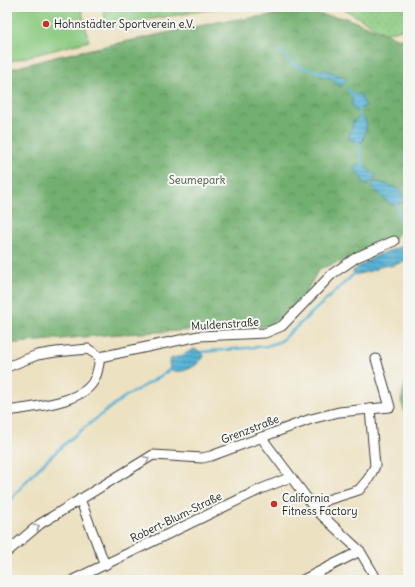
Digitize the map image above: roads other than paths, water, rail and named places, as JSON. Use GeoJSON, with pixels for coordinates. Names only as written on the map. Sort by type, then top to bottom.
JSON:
{"type":"FeatureCollection","features":[{"type":"Feature","properties":{"kind":"street","name":"Muldenstraße"},"geometry":{"type":"LineString","coordinates":[[100,357],[199,336],[265,333],[282,326],[332,274],[357,257],[394,241]]}},
{"type":"Feature","properties":{"kind":"street"},"geometry":{"type":"LineString","coordinates":[[7,367],[37,355],[56,352],[88,349],[100,357],[95,380],[84,392],[73,398],[7,410]]}},
{"type":"Feature","properties":{"kind":"street","name":"Grenzstraße"},"geometry":{"type":"LineString","coordinates":[[7,552],[40,524],[153,455],[202,458],[261,438],[310,419],[339,412],[390,407],[376,359]]}},
{"type":"Feature","properties":{"kind":"street"},"geometry":{"type":"LineString","coordinates":[[315,509],[327,500],[360,490],[369,478],[375,466],[370,409]]}},
{"type":"Feature","properties":{"kind":"street"},"geometry":{"type":"LineString","coordinates":[[261,438],[315,509],[360,551],[377,580]]}},
{"type":"Feature","properties":{"kind":"street","name":"Robert-Blum-Straße"},"geometry":{"type":"LineString","coordinates":[[73,580],[261,489],[291,477]]}},
{"type":"Feature","properties":{"kind":"street"},"geometry":{"type":"LineString","coordinates":[[80,499],[105,565]]}},
{"type":"Feature","properties":{"kind":"street"},"geometry":{"type":"LineString","coordinates":[[303,580],[360,551]]}},
{"type":"Feature","properties":{"kind":"water"},"geometry":{"type":"Polygon","coordinates":[[[321,70],[327,70],[347,79],[341,87],[330,78],[320,76],[321,70]]]}},
{"type":"Feature","properties":{"kind":"water"},"geometry":{"type":"Polygon","coordinates":[[[359,93],[366,106],[355,111],[351,103],[353,97],[359,93]]]}},
{"type":"Feature","properties":{"kind":"water"},"geometry":{"type":"Polygon","coordinates":[[[358,118],[363,118],[367,123],[363,142],[348,139],[354,121],[358,118]]]}},
{"type":"Feature","properties":{"kind":"water"},"geometry":{"type":"Polygon","coordinates":[[[357,164],[360,164],[370,170],[376,177],[366,186],[354,167],[357,164]]]}},
{"type":"Feature","properties":{"kind":"water"},"geometry":{"type":"Polygon","coordinates":[[[375,181],[400,189],[404,202],[391,205],[371,186],[375,181]]]}},
{"type":"Feature","properties":{"kind":"water"},"geometry":{"type":"Polygon","coordinates":[[[408,244],[408,260],[391,266],[382,265],[374,270],[355,275],[353,272],[378,255],[408,244]]]}},
{"type":"Feature","properties":{"kind":"water"},"geometry":{"type":"Polygon","coordinates":[[[194,349],[202,352],[204,356],[202,360],[184,371],[174,371],[170,369],[169,362],[172,358],[179,357],[194,349]]]}},
{"type":"Feature","properties":{"kind":"waterway"},"geometry":{"type":"LineString","coordinates":[[279,50],[293,65],[322,73]]}},
{"type":"Feature","properties":{"kind":"waterway"},"geometry":{"type":"LineString","coordinates":[[347,88],[355,98]]}},
{"type":"Feature","properties":{"kind":"waterway"},"geometry":{"type":"LineString","coordinates":[[359,108],[361,121]]}},
{"type":"Feature","properties":{"kind":"waterway"},"geometry":{"type":"LineString","coordinates":[[357,137],[363,167]]}},
{"type":"Feature","properties":{"kind":"waterway"},"geometry":{"type":"LineString","coordinates":[[396,202],[401,224]]}},
{"type":"Feature","properties":{"kind":"waterway"},"geometry":{"type":"LineString","coordinates":[[202,352],[267,346],[281,341],[354,274]]}},
{"type":"Feature","properties":{"kind":"waterway"},"geometry":{"type":"LineString","coordinates":[[7,505],[32,474],[76,434],[123,398],[170,369]]}},
{"type":"Feature","properties":{"kind":"place","name":"Hohnstädter Sportverein e.V."},"geometry":{"type":"Point","coordinates":[46,24]}},
{"type":"Feature","properties":{"kind":"place","name":"California Fitness Factory"},"geometry":{"type":"Point","coordinates":[274,504]}},
{"type":"Feature","properties":{"kind":"park label","name":"Seumepark"},"geometry":{"type":"Point","coordinates":[197,180]}}]}
